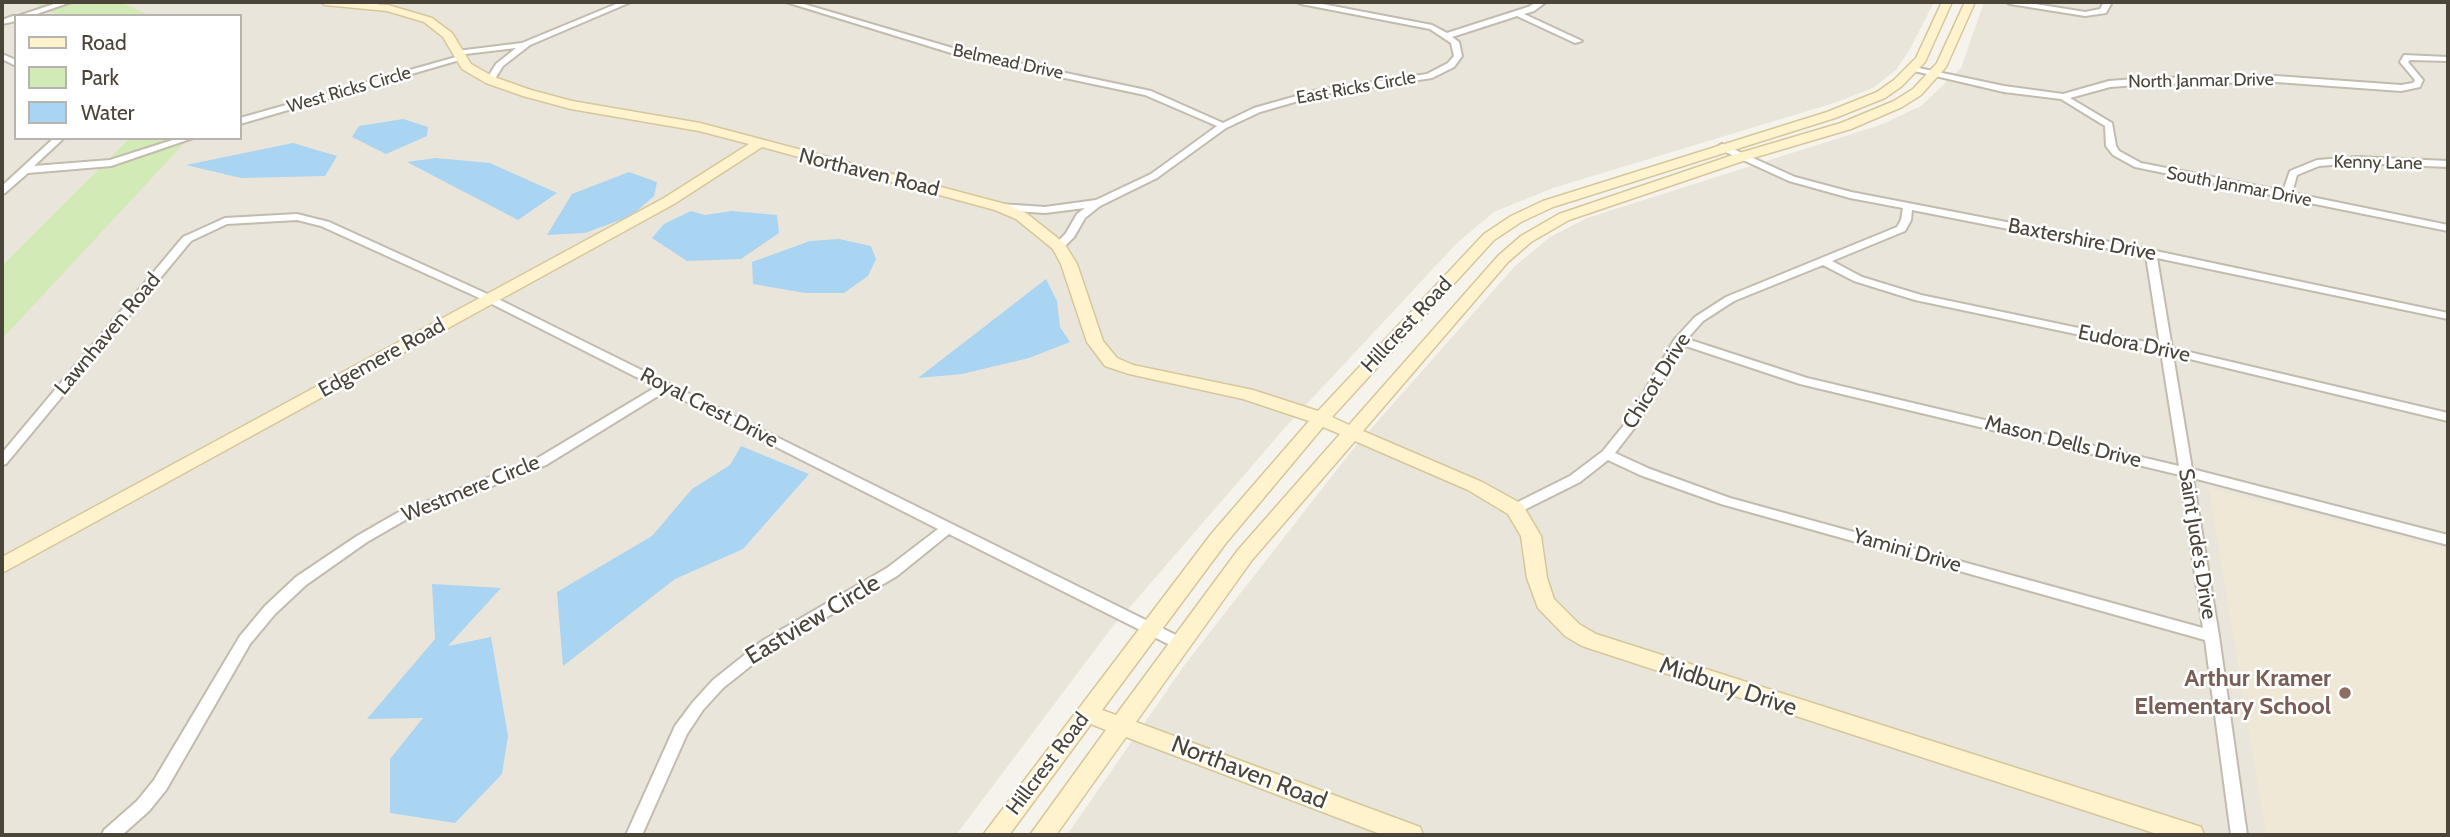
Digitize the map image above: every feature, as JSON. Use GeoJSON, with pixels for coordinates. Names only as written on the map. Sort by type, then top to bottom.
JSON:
{"type":"FeatureCollection","features":[{"type":"Feature","properties":{"kind":"main road","name":"Northaven Road"},"geometry":{"type":"LineString","coordinates":[[325,2],[375,4],[429,20],[448,35],[458,56],[490,80],[571,105],[674,121],[1000,207],[1021,216],[1059,246],[1069,264],[1095,342],[1111,362],[1129,369],[1247,394],[1351,432]]}},
{"type":"Feature","properties":{"kind":"main road","name":"Hillcrest Road"},"geometry":{"type":"LineString","coordinates":[[995,835],[1219,538],[1321,419],[1476,250],[1502,227],[1548,204],[1852,108],[1881,95],[1913,70],[1926,51],[1947,2]]}},
{"type":"Feature","properties":{"kind":"main road","name":"Hillcrest Road"},"geometry":{"type":"LineString","coordinates":[[1042,835],[1245,555],[1503,259],[1537,230],[1564,217],[1741,157],[1868,118],[1908,98],[1934,75],[1947,55],[1970,2]]}},
{"type":"Feature","properties":{"kind":"main road","name":"Edgemere Road"},"geometry":{"type":"LineString","coordinates":[[2,566],[669,201],[758,144]]}},
{"type":"Feature","properties":{"kind":"main road"},"geometry":{"type":"LineString","coordinates":[[1351,432],[1475,486],[1515,509]]}},
{"type":"Feature","properties":{"kind":"main road","name":"Midbury Drive"},"geometry":{"type":"LineString","coordinates":[[1515,509],[1531,536],[1536,578],[1545,603],[1572,630],[1588,640],[2192,835]]}},
{"type":"Feature","properties":{"kind":"main road","name":"Northaven Road"},"geometry":{"type":"LineString","coordinates":[[1086,713],[1411,835]]}},
{"type":"Feature","properties":{"kind":"street"},"geometry":{"type":"LineString","coordinates":[[28,14],[67,2]]}},
{"type":"Feature","properties":{"kind":"street","name":"West Ricks Circle"},"geometry":{"type":"LineString","coordinates":[[242,120],[458,56],[527,43],[627,2]]}},
{"type":"Feature","properties":{"kind":"street","name":"Belmead Drive"},"geometry":{"type":"LineString","coordinates":[[790,2],[947,50],[1148,93],[1223,126]]}},
{"type":"Feature","properties":{"kind":"street"},"geometry":{"type":"LineString","coordinates":[[1301,2],[1422,24],[1449,35],[1542,2]]}},
{"type":"Feature","properties":{"kind":"street"},"geometry":{"type":"LineString","coordinates":[[2010,2],[2085,14],[2103,11],[2108,2]]}},
{"type":"Feature","properties":{"kind":"street"},"geometry":{"type":"LineString","coordinates":[[1516,13],[1578,41]]}},
{"type":"Feature","properties":{"kind":"street","name":"East Ricks Circle"},"geometry":{"type":"LineString","coordinates":[[1059,246],[1070,235],[1081,216],[1098,203],[1154,176],[1223,126],[1284,101],[1442,71],[1458,56],[1458,49],[1449,35]]}},
{"type":"Feature","properties":{"kind":"street","name":"West Ricks Circle"},"geometry":{"type":"LineString","coordinates":[[490,80],[500,64],[527,43]]}},
{"type":"Feature","properties":{"kind":"street","name":"North Janmar Drive"},"geometry":{"type":"LineString","coordinates":[[1913,70],[2063,97],[2109,84],[2215,79],[2276,79],[2401,88],[2417,85],[2418,80],[2404,62],[2407,57],[2448,59]]}},
{"type":"Feature","properties":{"kind":"street","name":"South Janmar Drive"},"geometry":{"type":"LineString","coordinates":[[2063,97],[2109,124],[2111,146],[2125,160],[2171,174],[2448,228]]}},
{"type":"Feature","properties":{"kind":"street"},"geometry":{"type":"LineString","coordinates":[[2,191],[58,140]]}},
{"type":"Feature","properties":{"kind":"street"},"geometry":{"type":"LineString","coordinates":[[25,170],[111,163],[183,140]]}},
{"type":"Feature","properties":{"kind":"street","name":"Baxtershire Drive"},"geometry":{"type":"LineString","coordinates":[[1722,147],[1792,179],[1908,206],[2151,253],[2448,316]]}},
{"type":"Feature","properties":{"kind":"street","name":"Kenny Lane"},"geometry":{"type":"LineString","coordinates":[[2286,197],[2293,173],[2317,163],[2358,160],[2448,164]]}},
{"type":"Feature","properties":{"kind":"street","name":"East Ricks Circle"},"geometry":{"type":"LineString","coordinates":[[1000,207],[1045,210],[1098,203]]}},
{"type":"Feature","properties":{"kind":"street","name":"Chicot Drive"},"geometry":{"type":"LineString","coordinates":[[1515,509],[1576,479],[1607,454],[1633,422],[1680,340],[1699,319],[1715,307],[1900,229],[1906,220],[1908,206]]}},
{"type":"Feature","properties":{"kind":"street","name":"Royal Crest Drive"},"geometry":{"type":"LineString","coordinates":[[225,221],[276,216],[313,220],[490,299],[1179,643]]}},
{"type":"Feature","properties":{"kind":"street","name":"Lawnhaven Road"},"geometry":{"type":"LineString","coordinates":[[2,461],[187,239],[225,221]]}},
{"type":"Feature","properties":{"kind":"street","name":"Saint Jude's Drive"},"geometry":{"type":"LineString","coordinates":[[2151,253],[2239,835]]}},
{"type":"Feature","properties":{"kind":"street","name":"Eudora Drive"},"geometry":{"type":"LineString","coordinates":[[1824,261],[1858,279],[1898,293],[2166,350],[2448,416]]}},
{"type":"Feature","properties":{"kind":"street","name":"Mason Dells Drive"},"geometry":{"type":"LineString","coordinates":[[1680,340],[1804,381],[2186,472],[2448,540]]}},
{"type":"Feature","properties":{"kind":"street","name":"Westmere Circle"},"geometry":{"type":"LineString","coordinates":[[110,835],[143,806],[160,785],[176,763],[227,667],[245,640],[270,610],[301,581],[362,539],[402,516],[541,463],[666,386]]}},
{"type":"Feature","properties":{"kind":"street","name":"Yamini Drive"},"geometry":{"type":"LineString","coordinates":[[1607,454],[1655,476],[1726,501],[2211,636]]}},
{"type":"Feature","properties":{"kind":"street","name":"Eastview Circle"},"geometry":{"type":"LineString","coordinates":[[634,835],[681,731],[698,706],[718,684],[767,645],[883,578],[948,528]]}},
{"type":"Feature","properties":{"kind":"shaded area"},"geometry":{"type":"Polygon","coordinates":[[[2,2],[1934,2],[1896,70],[1873,88],[1837,102],[1553,188],[1494,212],[1457,243],[1290,422],[1110,630],[956,835],[2,835],[2,2]]]}},
{"type":"Feature","properties":{"kind":"shaded area"},"geometry":{"type":"Polygon","coordinates":[[[1984,2],[2448,4],[2448,835],[1067,835],[1186,663],[1353,449],[1515,266],[1550,237],[1587,218],[1880,125],[1921,106],[1961,68],[1984,2]]]}},
{"type":"Feature","properties":{"kind":"shaded area","name":"Arthur Kramer Elementary School"},"geometry":{"type":"Polygon","coordinates":[[[2209,488],[2448,550],[2448,835],[2266,835],[2209,488]]]}},
{"type":"Feature","properties":{"kind":"green space"},"geometry":{"type":"Polygon","coordinates":[[[30,2],[120,2],[147,14],[56,14],[30,2]]]}},
{"type":"Feature","properties":{"kind":"green space"},"geometry":{"type":"Polygon","coordinates":[[[128,140],[187,140],[2,339],[2,266],[128,140]]]}},
{"type":"Feature","properties":{"kind":"water"},"geometry":{"type":"Polygon","coordinates":[[[403,119],[428,127],[427,136],[386,154],[352,137],[359,126],[403,119]]]}},
{"type":"Feature","properties":{"kind":"water"},"geometry":{"type":"Polygon","coordinates":[[[293,143],[337,156],[325,176],[241,178],[186,165],[293,143]]]}},
{"type":"Feature","properties":{"kind":"water"},"geometry":{"type":"Polygon","coordinates":[[[436,158],[490,163],[557,193],[518,220],[407,162],[436,158]]]}},
{"type":"Feature","properties":{"kind":"water"},"geometry":{"type":"Polygon","coordinates":[[[629,172],[657,182],[654,196],[631,216],[585,233],[547,235],[572,194],[629,172]]]}},
{"type":"Feature","properties":{"kind":"water"},"geometry":{"type":"Polygon","coordinates":[[[691,211],[705,215],[732,211],[777,215],[779,233],[741,259],[687,261],[652,238],[664,224],[691,211]]]}},
{"type":"Feature","properties":{"kind":"water"},"geometry":{"type":"Polygon","coordinates":[[[839,239],[871,246],[876,259],[868,276],[844,293],[805,293],[753,284],[752,262],[810,241],[839,239]]]}},
{"type":"Feature","properties":{"kind":"water"},"geometry":{"type":"Polygon","coordinates":[[[1046,279],[1057,301],[1060,327],[1070,342],[1029,358],[962,374],[918,378],[1046,279]]]}},
{"type":"Feature","properties":{"kind":"water"},"geometry":{"type":"Polygon","coordinates":[[[741,446],[809,474],[743,549],[675,579],[563,666],[557,592],[652,536],[692,489],[730,465],[741,446]]]}},
{"type":"Feature","properties":{"kind":"water"},"geometry":{"type":"Polygon","coordinates":[[[432,584],[501,588],[448,646],[491,637],[508,736],[502,774],[455,823],[390,813],[390,759],[423,718],[367,719],[435,639],[432,584]]]}},
{"type":"Feature","properties":{"kind":"place","name":"Arthur Kramer Elementary School"},"geometry":{"type":"Point","coordinates":[2345,693]}}]}
